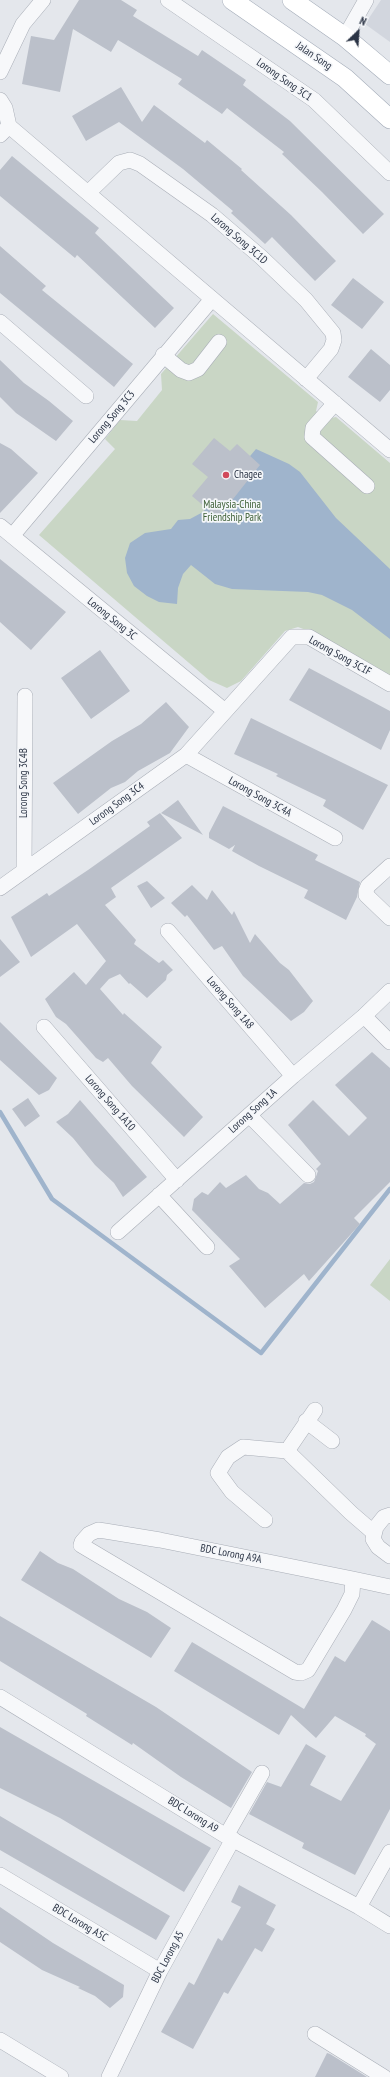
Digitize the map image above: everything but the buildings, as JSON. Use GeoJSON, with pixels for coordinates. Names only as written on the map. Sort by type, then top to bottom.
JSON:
{"type":"FeatureCollection","features":[{"type":"Feature","properties":{"kind":"main road","name":"Jalan Song"},"geometry":{"type":"LineString","coordinates":[[232,0],[346,78],[390,118]]}},
{"type":"Feature","properties":{"kind":"main road"},"geometry":{"type":"LineString","coordinates":[[292,0],[345,37],[390,75]]}},
{"type":"Feature","properties":{"kind":"street"},"geometry":{"type":"LineString","coordinates":[[0,72],[23,24],[43,0]]}},
{"type":"Feature","properties":{"kind":"street","name":"Lorong Song 3C1"},"geometry":{"type":"LineString","coordinates":[[168,0],[314,100],[390,173]]}},
{"type":"Feature","properties":{"kind":"street"},"geometry":{"type":"LineString","coordinates":[[345,37],[366,0]]}},
{"type":"Feature","properties":{"kind":"street"},"geometry":{"type":"LineString","coordinates":[[0,100],[5,108],[4,131],[89,192],[390,450]]}},
{"type":"Feature","properties":{"kind":"street","name":"Lorong Song 3C1D"},"geometry":{"type":"LineString","coordinates":[[89,192],[119,162],[130,160],[140,164],[217,220],[261,257],[306,300],[332,333],[334,340],[331,349],[306,379]]}},
{"type":"Feature","properties":{"kind":"street","name":"Lorong Song 3C3"},"geometry":{"type":"LineString","coordinates":[[12,536],[212,299]]}},
{"type":"Feature","properties":{"kind":"street"},"geometry":{"type":"LineString","coordinates":[[0,322],[86,396]]}},
{"type":"Feature","properties":{"kind":"street"},"geometry":{"type":"LineString","coordinates":[[164,355],[181,370],[190,373],[198,369],[219,342]]}},
{"type":"Feature","properties":{"kind":"street"},"geometry":{"type":"LineString","coordinates":[[334,403],[313,428],[312,437],[367,486]]}},
{"type":"Feature","properties":{"kind":"street","name":"Lorong Song 3C"},"geometry":{"type":"LineString","coordinates":[[0,526],[225,711]]}},
{"type":"Feature","properties":{"kind":"street","name":"Lorong Song 3C1F"},"geometry":{"type":"LineString","coordinates":[[225,711],[292,637],[309,637],[390,684]]}},
{"type":"Feature","properties":{"kind":"street","name":"Lorong Song 3C4B"},"geometry":{"type":"LineString","coordinates":[[24,871],[25,696]]}},
{"type":"Feature","properties":{"kind":"street","name":"Lorong Song 3C4"},"geometry":{"type":"LineString","coordinates":[[0,888],[186,755],[225,711]]}},
{"type":"Feature","properties":{"kind":"street","name":"Lorong Song 3C4A"},"geometry":{"type":"LineString","coordinates":[[186,755],[335,838]]}},
{"type":"Feature","properties":{"kind":"street"},"geometry":{"type":"LineString","coordinates":[[390,866],[368,886],[366,895],[390,918]]}},
{"type":"Feature","properties":{"kind":"street","name":"Lorong Song 1A8"},"geometry":{"type":"LineString","coordinates":[[168,931],[293,1076]]}},
{"type":"Feature","properties":{"kind":"street","name":"Lorong Song 1A"},"geometry":{"type":"LineString","coordinates":[[118,1232],[293,1076],[364,1016],[390,991]]}},
{"type":"Feature","properties":{"kind":"street"},"geometry":{"type":"LineString","coordinates":[[364,1016],[390,1042]]}},
{"type":"Feature","properties":{"kind":"street","name":"Lorong Song 1A10"},"geometry":{"type":"LineString","coordinates":[[44,1027],[177,1180]]}},
{"type":"Feature","properties":{"kind":"street"},"geometry":{"type":"LineString","coordinates":[[249,1115],[308,1175]]}},
{"type":"Feature","properties":{"kind":"street"},"geometry":{"type":"LineString","coordinates":[[159,1195],[207,1247]]}},
{"type":"Feature","properties":{"kind":"street"},"geometry":{"type":"LineString","coordinates":[[287,1451],[306,1421],[315,1410]]}},
{"type":"Feature","properties":{"kind":"street"},"geometry":{"type":"LineString","coordinates":[[306,1421],[332,1442]]}},
{"type":"Feature","properties":{"kind":"street"},"geometry":{"type":"LineString","coordinates":[[265,1520],[232,1492],[218,1473],[228,1457],[243,1447],[287,1451],[351,1513],[373,1532]]}},
{"type":"Feature","properties":{"kind":"street"},"geometry":{"type":"LineString","coordinates":[[390,1515],[380,1521],[373,1532],[373,1539],[378,1547],[390,1556]]}},
{"type":"Feature","properties":{"kind":"street","name":"BDC Lorong A9A"},"geometry":{"type":"LineString","coordinates":[[352,1579],[352,1594],[344,1610],[308,1670],[301,1673],[295,1672],[81,1545],[89,1534],[98,1530],[160,1540],[352,1579],[390,1587]]}},
{"type":"Feature","properties":{"kind":"street","name":"BDC Lorong A9"},"geometry":{"type":"LineString","coordinates":[[0,1697],[230,1837],[359,1907],[390,1926]]}},
{"type":"Feature","properties":{"kind":"street","name":"BDC Lorong A5"},"geometry":{"type":"LineString","coordinates":[[109,2077],[160,1971],[262,1773]]}},
{"type":"Feature","properties":{"kind":"street"},"geometry":{"type":"LineString","coordinates":[[359,1907],[390,1852]]}},
{"type":"Feature","properties":{"kind":"street","name":"BDC Lorong A5C"},"geometry":{"type":"LineString","coordinates":[[0,1875],[160,1971]]}},
{"type":"Feature","properties":{"kind":"street"},"geometry":{"type":"LineString","coordinates":[[316,2034],[384,2077]]}},
{"type":"Feature","properties":{"kind":"street"},"geometry":{"type":"LineString","coordinates":[[0,2040],[61,2077]]}},
{"type":"Feature","properties":{"kind":"shaded area"},"geometry":{"type":"Polygon","coordinates":[[[381,0],[390,0],[390,42],[365,24],[381,0]]]}},
{"type":"Feature","properties":{"kind":"green space","name":"Malaysia-China Friendship Park"},"geometry":{"type":"Polygon","coordinates":[[[213,314],[318,402],[316,411],[326,419],[336,417],[390,463],[390,676],[314,633],[298,627],[285,631],[241,681],[227,688],[209,680],[39,535],[115,449],[105,439],[120,420],[137,421],[162,390],[161,374],[213,314]]]}},
{"type":"Feature","properties":{"kind":"green space"},"geometry":{"type":"Polygon","coordinates":[[[390,1259],[390,1301],[370,1285],[390,1259]]]}},
{"type":"Feature","properties":{"kind":"water"},"geometry":{"type":"Polygon","coordinates":[[[256,449],[289,464],[300,472],[336,518],[390,569],[390,639],[352,610],[322,595],[308,592],[232,589],[215,584],[191,565],[183,574],[178,588],[177,604],[159,602],[147,596],[134,586],[127,573],[125,558],[130,543],[145,533],[171,529],[178,520],[190,519],[203,512],[256,449]]]}},
{"type":"Feature","properties":{"kind":"waterway"},"geometry":{"type":"LineString","coordinates":[[0,1112],[52,1199],[261,1353],[390,1189]]}},
{"type":"Feature","properties":{"kind":"place","name":"Chagee"},"geometry":{"type":"Point","coordinates":[226,475]}}]}
